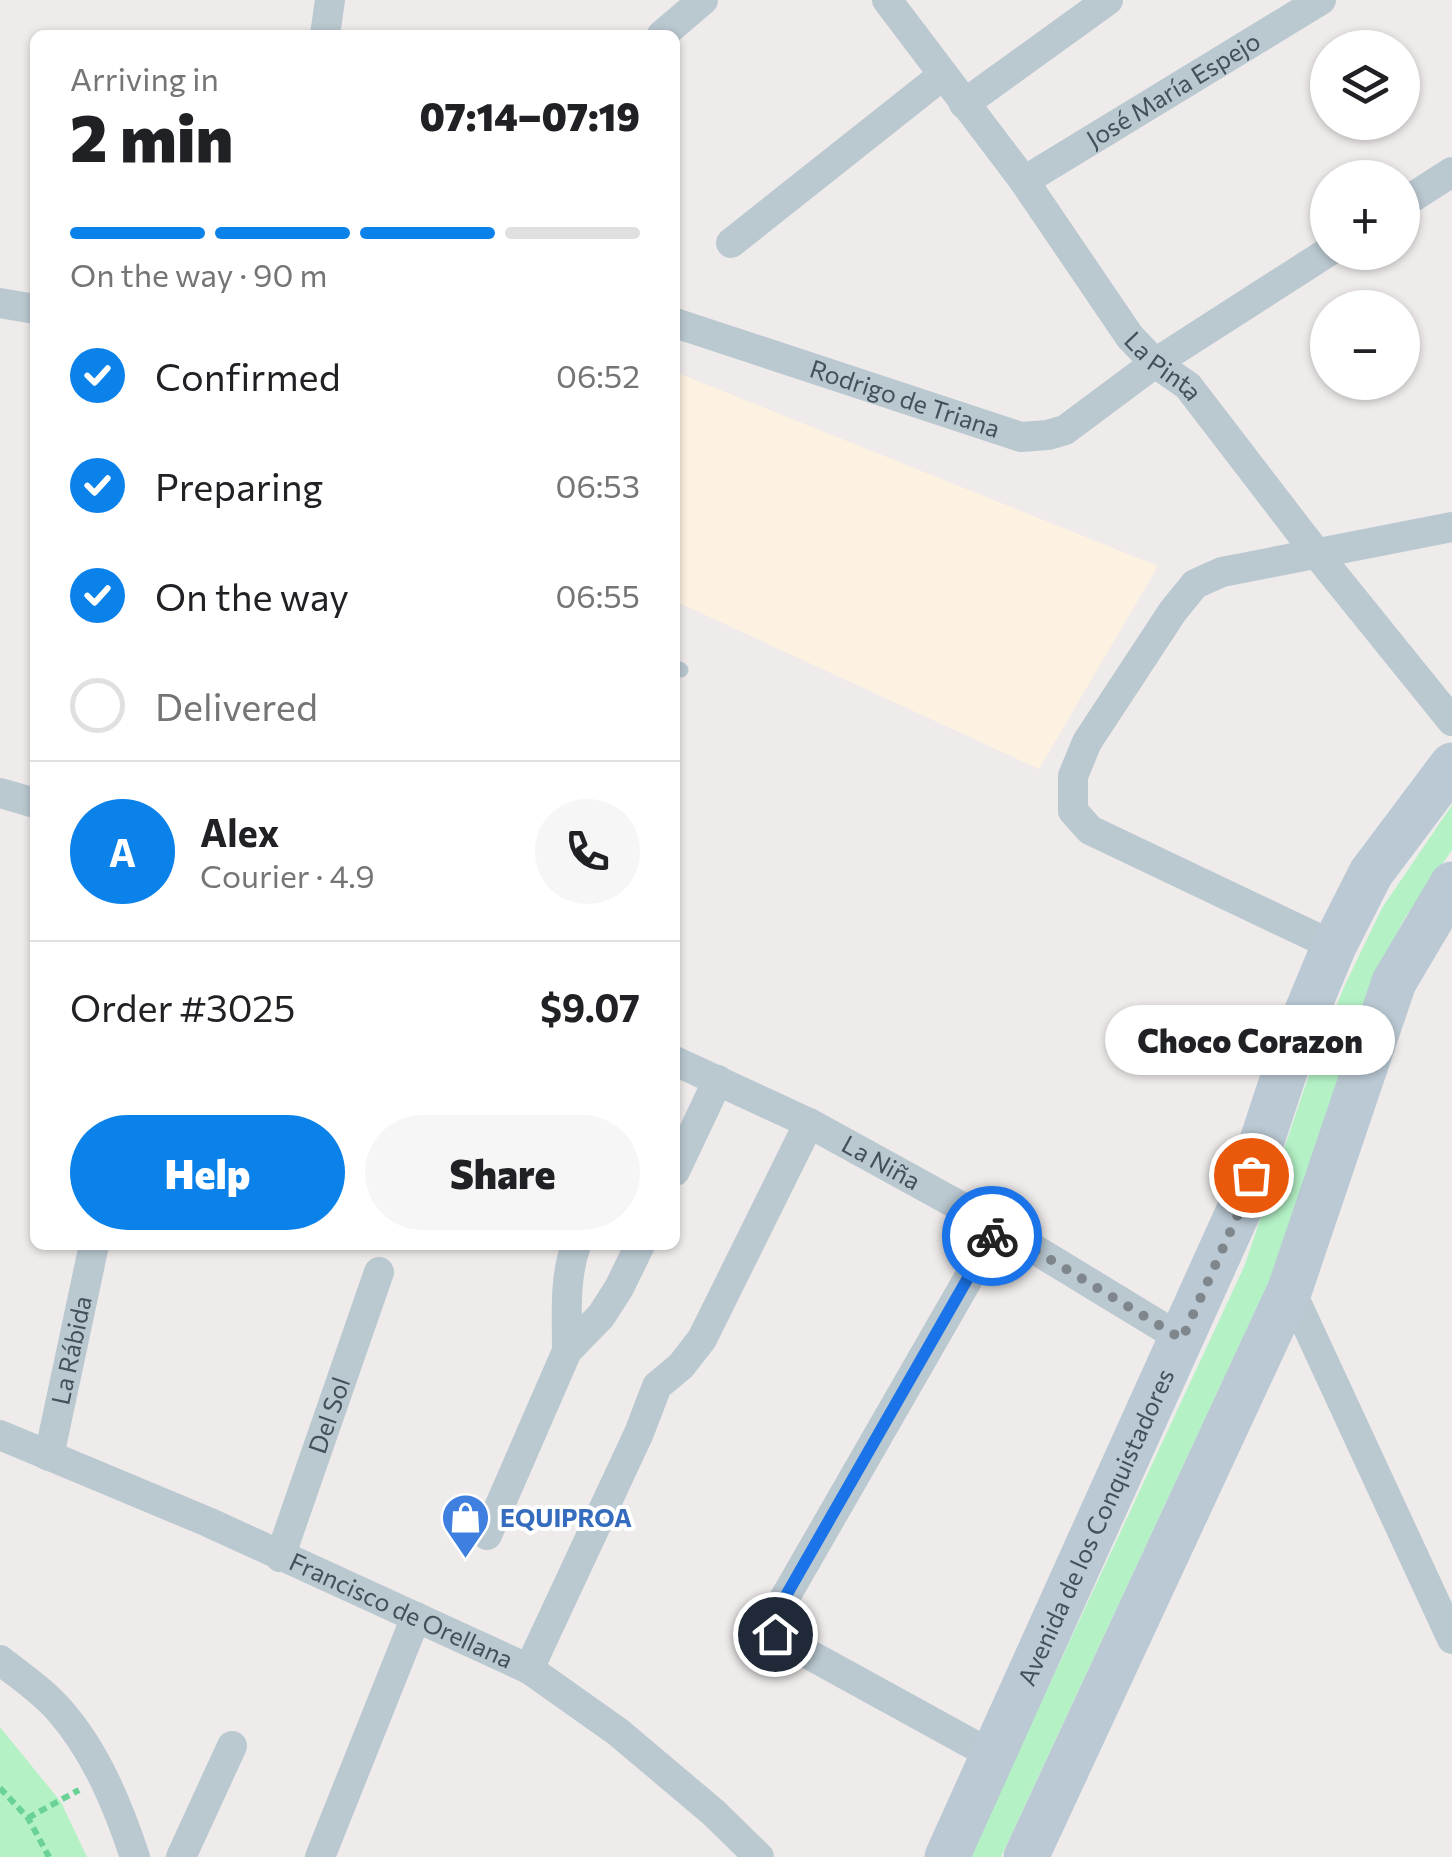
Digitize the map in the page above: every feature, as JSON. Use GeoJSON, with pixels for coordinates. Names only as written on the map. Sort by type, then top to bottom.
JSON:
{"type":"FeatureCollection","features":[{"type":"Feature","properties":{"kind":"main road","name":"Avenida de los Conquistadores"},"geometry":{"type":"LineString","coordinates":[[946,1857],[1240,1210],[1297,1035],[1334,946],[1371,873],[1452,765]]}},
{"type":"Feature","properties":{"kind":"main road"},"geometry":{"type":"LineString","coordinates":[[1026,1857],[1290,1290],[1394,982],[1452,884]]}},
{"type":"Feature","properties":{"kind":"street"},"geometry":{"type":"LineString","coordinates":[[326,30],[330,0]]}},
{"type":"Feature","properties":{"kind":"street"},"geometry":{"type":"LineString","coordinates":[[668,30],[703,0]]}},
{"type":"Feature","properties":{"kind":"street","name":"La Pinta"},"geometry":{"type":"LineString","coordinates":[[886,0],[1024,181],[1130,337],[1155,363],[1188,386],[1452,722]]}},
{"type":"Feature","properties":{"kind":"street"},"geometry":{"type":"LineString","coordinates":[[964,104],[1108,0]]}},
{"type":"Feature","properties":{"kind":"street","name":"José María Espejo"},"geometry":{"type":"LineString","coordinates":[[1024,181],[1321,0]]}},
{"type":"Feature","properties":{"kind":"street"},"geometry":{"type":"LineString","coordinates":[[731,243],[943,75]]}},
{"type":"Feature","properties":{"kind":"street"},"geometry":{"type":"LineString","coordinates":[[1420,192],[1452,172]]}},
{"type":"Feature","properties":{"kind":"street","name":"Rodrigo de Triana"},"geometry":{"type":"LineString","coordinates":[[680,325],[1021,437],[1048,436],[1065,430],[1155,363],[1310,264]]}},
{"type":"Feature","properties":{"kind":"street"},"geometry":{"type":"LineString","coordinates":[[0,303],[30,307]]}},
{"type":"Feature","properties":{"kind":"street"},"geometry":{"type":"LineString","coordinates":[[1334,946],[1090,830],[1073,811],[1073,776],[1087,742],[1172,610],[1195,584],[1222,572],[1452,527]]}},
{"type":"Feature","properties":{"kind":"street"},"geometry":{"type":"LineString","coordinates":[[0,793],[30,802]]}},
{"type":"Feature","properties":{"kind":"street","name":"La Niña"},"geometry":{"type":"LineString","coordinates":[[680,1063],[808,1123],[998,1228],[1182,1339]]}},
{"type":"Feature","properties":{"kind":"street"},"geometry":{"type":"LineString","coordinates":[[680,1160],[718,1080]]}},
{"type":"Feature","properties":{"kind":"street"},"geometry":{"type":"LineString","coordinates":[[529,1670],[657,1386],[681,1366],[702,1339],[808,1123]]}},
{"type":"Feature","properties":{"kind":"street"},"geometry":{"type":"LineString","coordinates":[[992,1755],[781,1639],[775,1634],[773,1620],[998,1228]]}},
{"type":"Feature","properties":{"kind":"street","name":"La Rábida"},"geometry":{"type":"LineString","coordinates":[[49,1456],[93,1250]]}},
{"type":"Feature","properties":{"kind":"street"},"geometry":{"type":"LineString","coordinates":[[567,1351],[566,1302],[574,1250]]}},
{"type":"Feature","properties":{"kind":"street"},"geometry":{"type":"LineString","coordinates":[[488,1535],[567,1351],[601,1316],[638,1250]]}},
{"type":"Feature","properties":{"kind":"street","name":"Del Sol"},"geometry":{"type":"LineString","coordinates":[[280,1557],[379,1272]]}},
{"type":"Feature","properties":{"kind":"street"},"geometry":{"type":"LineString","coordinates":[[1290,1290],[1452,1639]]}},
{"type":"Feature","properties":{"kind":"street","name":"Francisco de Orellana"},"geometry":{"type":"LineString","coordinates":[[0,1435],[208,1522],[529,1670],[618,1732],[714,1813],[759,1857]]}},
{"type":"Feature","properties":{"kind":"street"},"geometry":{"type":"LineString","coordinates":[[320,1857],[416,1618]]}},
{"type":"Feature","properties":{"kind":"street"},"geometry":{"type":"LineString","coordinates":[[0,1660],[57,1707],[79,1734],[102,1775],[136,1857]]}},
{"type":"Feature","properties":{"kind":"street"},"geometry":{"type":"LineString","coordinates":[[181,1857],[232,1746]]}},
{"type":"Feature","properties":{"kind":"path"},"geometry":{"type":"LineString","coordinates":[[28,1818],[102,1775]]}},
{"type":"Feature","properties":{"kind":"path"},"geometry":{"type":"LineString","coordinates":[[0,1788],[28,1818],[49,1857]]}},
{"type":"Feature","properties":{"kind":"shaded area"},"geometry":{"type":"Polygon","coordinates":[[[680,374],[1158,566],[1039,769],[680,603],[680,374]]]}},
{"type":"Feature","properties":{"kind":"green space"},"geometry":{"type":"Polygon","coordinates":[[[1452,805],[1452,850],[1403,921],[1367,996],[1270,1279],[1001,1857],[969,1857],[1244,1267],[1310,1072],[1344,987],[1382,908],[1452,805]]]}},
{"type":"Feature","properties":{"kind":"green space"},"geometry":{"type":"Polygon","coordinates":[[[0,1727],[61,1802],[87,1857],[0,1857],[0,1727]]]}},
{"type":"Feature","properties":{"kind":"way so far"},"geometry":{"type":"LineString","coordinates":[[992,1236],[998,1228],[1182,1339],[1240,1210],[1251,1175]]}},
{"type":"Feature","properties":{"kind":"place","name":"Choco Corazon"},"geometry":{"type":"Point","coordinates":[1251,1175]}},
{"type":"Feature","properties":{"kind":"place","name":"EQUIPROA"},"geometry":{"type":"Point","coordinates":[465,1560]}},
{"type":"Feature","properties":{"kind":"route"},"geometry":{"type":"LineString","coordinates":[[775,1634],[776,1613],[992,1236]]}}]}
